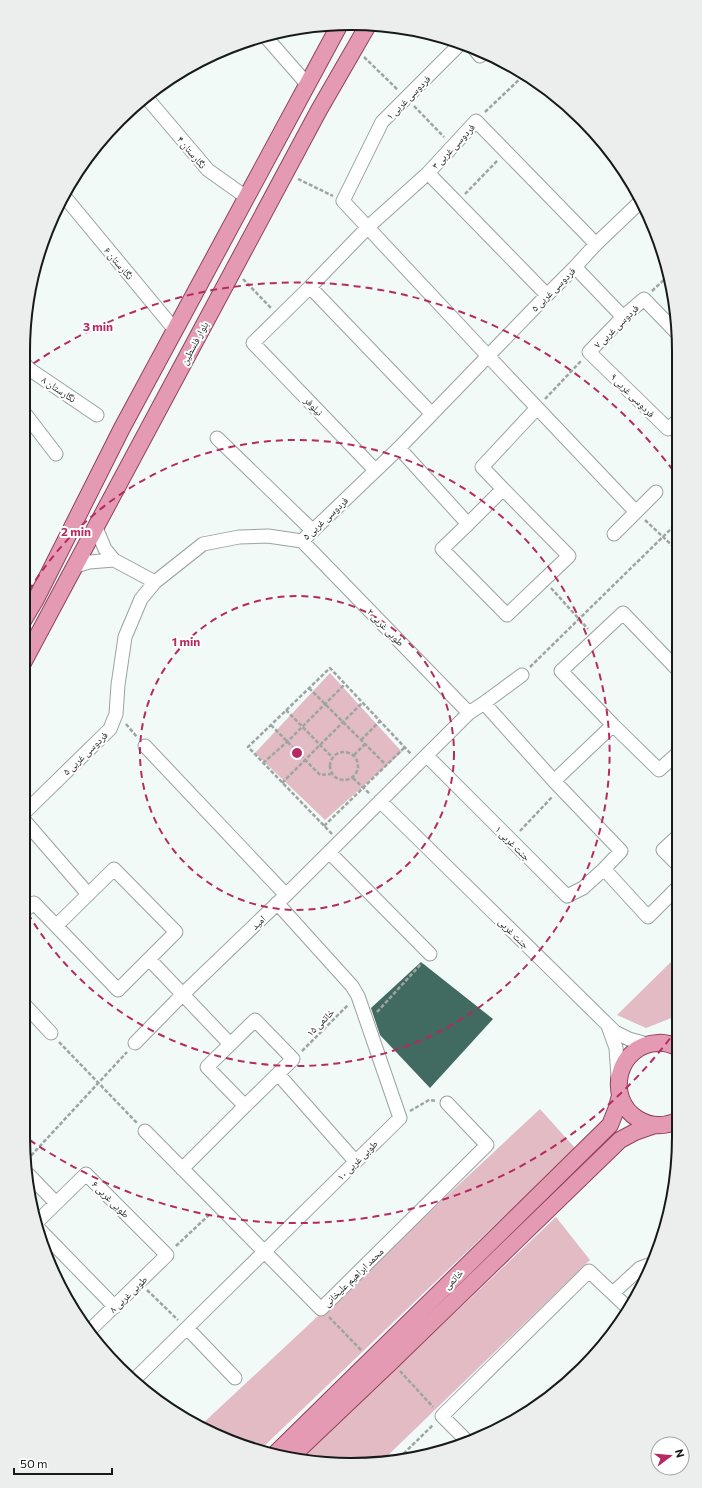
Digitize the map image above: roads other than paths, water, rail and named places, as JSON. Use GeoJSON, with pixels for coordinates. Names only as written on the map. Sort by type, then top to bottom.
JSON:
{"type":"FeatureCollection","features":[{"type":"Feature","properties":{"kind":"main road"},"geometry":{"type":"LineString","coordinates":[[30,609],[122,428],[336,31]]}},
{"type":"Feature","properties":{"kind":"main road","name":"بلوار فلسطین"},"geometry":{"type":"LineString","coordinates":[[30,650],[320,110],[365,31]]}},
{"type":"Feature","properties":{"kind":"main road"},"geometry":{"type":"LineString","coordinates":[[672,1045],[658,1043],[647,1044],[636,1050],[627,1058],[621,1068],[618,1080],[620,1096],[625,1107],[633,1116],[644,1122],[655,1125],[672,1123]]}},
{"type":"Feature","properties":{"kind":"main road","name":"خاتمی"},"geometry":{"type":"LineString","coordinates":[[279,1450],[610,1124],[620,1096]]}},
{"type":"Feature","properties":{"kind":"main road","name":"خاتمی"},"geometry":{"type":"LineString","coordinates":[[295,1453],[620,1140],[635,1132],[655,1125]]}},
{"type":"Feature","properties":{"kind":"street"},"geometry":{"type":"LineString","coordinates":[[269,41],[307,84]]}},
{"type":"Feature","properties":{"kind":"street","name":"فردوسی غربی ۱"},"geometry":{"type":"LineString","coordinates":[[368,227],[343,201],[382,122],[456,48]]}},
{"type":"Feature","properties":{"kind":"street","name":"نگارستان ۴"},"geometry":{"type":"LineString","coordinates":[[150,101],[208,170],[246,197]]}},
{"type":"Feature","properties":{"kind":"street","name":"فردوسی غربی ۳"},"geometry":{"type":"LineString","coordinates":[[546,295],[428,173],[476,120],[596,244]]}},
{"type":"Feature","properties":{"kind":"street"},"geometry":{"type":"LineString","coordinates":[[428,173],[368,227],[310,288],[431,413]]}},
{"type":"Feature","properties":{"kind":"street","name":"نگارستان ۶"},"geometry":{"type":"LineString","coordinates":[[68,200],[175,330]]}},
{"type":"Feature","properties":{"kind":"street","name":"فردوسی غربی ۵"},"geometry":{"type":"LineString","coordinates":[[30,807],[110,729],[116,714],[118,686],[125,637],[141,599],[155,582],[203,544],[240,537],[268,536],[302,540],[399,448],[546,295],[637,205]]}},
{"type":"Feature","properties":{"kind":"street"},"geometry":{"type":"LineString","coordinates":[[368,227],[636,512]]}},
{"type":"Feature","properties":{"kind":"street"},"geometry":{"type":"LineString","coordinates":[[575,267],[623,317]]}},
{"type":"Feature","properties":{"kind":"street","name":"نیلوفر"},"geometry":{"type":"LineString","coordinates":[[310,288],[253,342],[375,470]]}},
{"type":"Feature","properties":{"kind":"street","name":"فردوسی غربی ۷"},"geometry":{"type":"LineString","coordinates":[[589,352],[623,317],[644,299],[671,326]]}},
{"type":"Feature","properties":{"kind":"street","name":"فردوسی غربی ۹"},"geometry":{"type":"LineString","coordinates":[[589,352],[668,429],[672,425]]}},
{"type":"Feature","properties":{"kind":"street","name":"نگارستان ۸"},"geometry":{"type":"LineString","coordinates":[[30,370],[97,415]]}},
{"type":"Feature","properties":{"kind":"street"},"geometry":{"type":"LineString","coordinates":[[503,489],[442,549],[507,615],[569,556],[482,467],[537,408]]}},
{"type":"Feature","properties":{"kind":"street"},"geometry":{"type":"LineString","coordinates":[[30,419],[56,454]]}},
{"type":"Feature","properties":{"kind":"street"},"geometry":{"type":"LineString","coordinates":[[217,438],[313,530]]}},
{"type":"Feature","properties":{"kind":"street"},"geometry":{"type":"LineString","coordinates":[[399,448],[468,524]]}},
{"type":"Feature","properties":{"kind":"street"},"geometry":{"type":"LineString","coordinates":[[614,534],[656,492]]}},
{"type":"Feature","properties":{"kind":"street"},"geometry":{"type":"LineString","coordinates":[[96,528],[104,550],[114,560],[155,582]]}},
{"type":"Feature","properties":{"kind":"street","name":"طوبی غربی ۲"},"geometry":{"type":"LineString","coordinates":[[302,540],[469,713]]}},
{"type":"Feature","properties":{"kind":"street"},"geometry":{"type":"LineString","coordinates":[[76,566],[89,562],[114,560]]}},
{"type":"Feature","properties":{"kind":"street"},"geometry":{"type":"LineString","coordinates":[[672,664],[623,613],[561,671],[659,770],[672,758]]}},
{"type":"Feature","properties":{"kind":"street","name":"امید"},"geometry":{"type":"LineString","coordinates":[[135,1043],[182,994],[282,899],[469,713],[522,675]]}},
{"type":"Feature","properties":{"kind":"street"},"geometry":{"type":"LineString","coordinates":[[484,703],[558,785],[621,851],[604,869],[648,917],[672,893]]}},
{"type":"Feature","properties":{"kind":"street"},"geometry":{"type":"LineString","coordinates":[[558,785],[613,725]]}},
{"type":"Feature","properties":{"kind":"street"},"geometry":{"type":"LineString","coordinates":[[145,746],[282,899]]}},
{"type":"Feature","properties":{"kind":"street","name":"جنت غربی ۱"},"geometry":{"type":"LineString","coordinates":[[423,759],[511,840],[567,896],[583,888],[604,869]]}},
{"type":"Feature","properties":{"kind":"street","name":"جنت غربی"},"geometry":{"type":"LineString","coordinates":[[380,801],[607,1025],[616,1048],[618,1080]]}},
{"type":"Feature","properties":{"kind":"street"},"geometry":{"type":"LineString","coordinates":[[30,827],[88,894]]}},
{"type":"Feature","properties":{"kind":"street"},"geometry":{"type":"LineString","coordinates":[[672,842],[663,850],[672,859]]}},
{"type":"Feature","properties":{"kind":"street"},"geometry":{"type":"LineString","coordinates":[[330,852],[430,954]]}},
{"type":"Feature","properties":{"kind":"street"},"geometry":{"type":"LineString","coordinates":[[30,906],[34,903],[56,926],[118,990],[176,932],[114,869],[56,926]]}},
{"type":"Feature","properties":{"kind":"street","name":"طوبی غربی ۱۰"},"geometry":{"type":"LineString","coordinates":[[137,1377],[400,1118],[358,996],[352,986],[282,899]]}},
{"type":"Feature","properties":{"kind":"street"},"geometry":{"type":"LineString","coordinates":[[149,959],[230,1044]]}},
{"type":"Feature","properties":{"kind":"street"},"geometry":{"type":"LineString","coordinates":[[30,1010],[50,1032]]}},
{"type":"Feature","properties":{"kind":"street"},"geometry":{"type":"LineString","coordinates":[[182,1170],[293,1059],[255,1020],[207,1067],[245,1106]]}},
{"type":"Feature","properties":{"kind":"street"},"geometry":{"type":"LineString","coordinates":[[607,1025],[615,1032],[629,1039],[647,1044]]}},
{"type":"Feature","properties":{"kind":"street"},"geometry":{"type":"LineString","coordinates":[[278,1074],[356,1161]]}},
{"type":"Feature","properties":{"kind":"street","name":"محمد ابراهیم علیخانی"},"geometry":{"type":"LineString","coordinates":[[145,1131],[321,1309],[487,1145],[447,1103]]}},
{"type":"Feature","properties":{"kind":"street","name":"طوبی غربی ۶"},"geometry":{"type":"LineString","coordinates":[[41,1218],[86,1174],[167,1255]]}},
{"type":"Feature","properties":{"kind":"street"},"geometry":{"type":"LineString","coordinates":[[33,1179],[56,1203]]}},
{"type":"Feature","properties":{"kind":"street"},"geometry":{"type":"LineString","coordinates":[[46,1236],[115,1306]]}},
{"type":"Feature","properties":{"kind":"street","name":"طوبی غربی ۸"},"geometry":{"type":"LineString","coordinates":[[93,1327],[167,1255]]}},
{"type":"Feature","properties":{"kind":"street"},"geometry":{"type":"LineString","coordinates":[[613,1293],[640,1268],[645,1266]]}},
{"type":"Feature","properties":{"kind":"street"},"geometry":{"type":"LineString","coordinates":[[464,1438],[442,1416],[589,1271],[625,1305]]}},
{"type":"Feature","properties":{"kind":"street"},"geometry":{"type":"LineString","coordinates":[[186,1328],[235,1378]]}}]}
